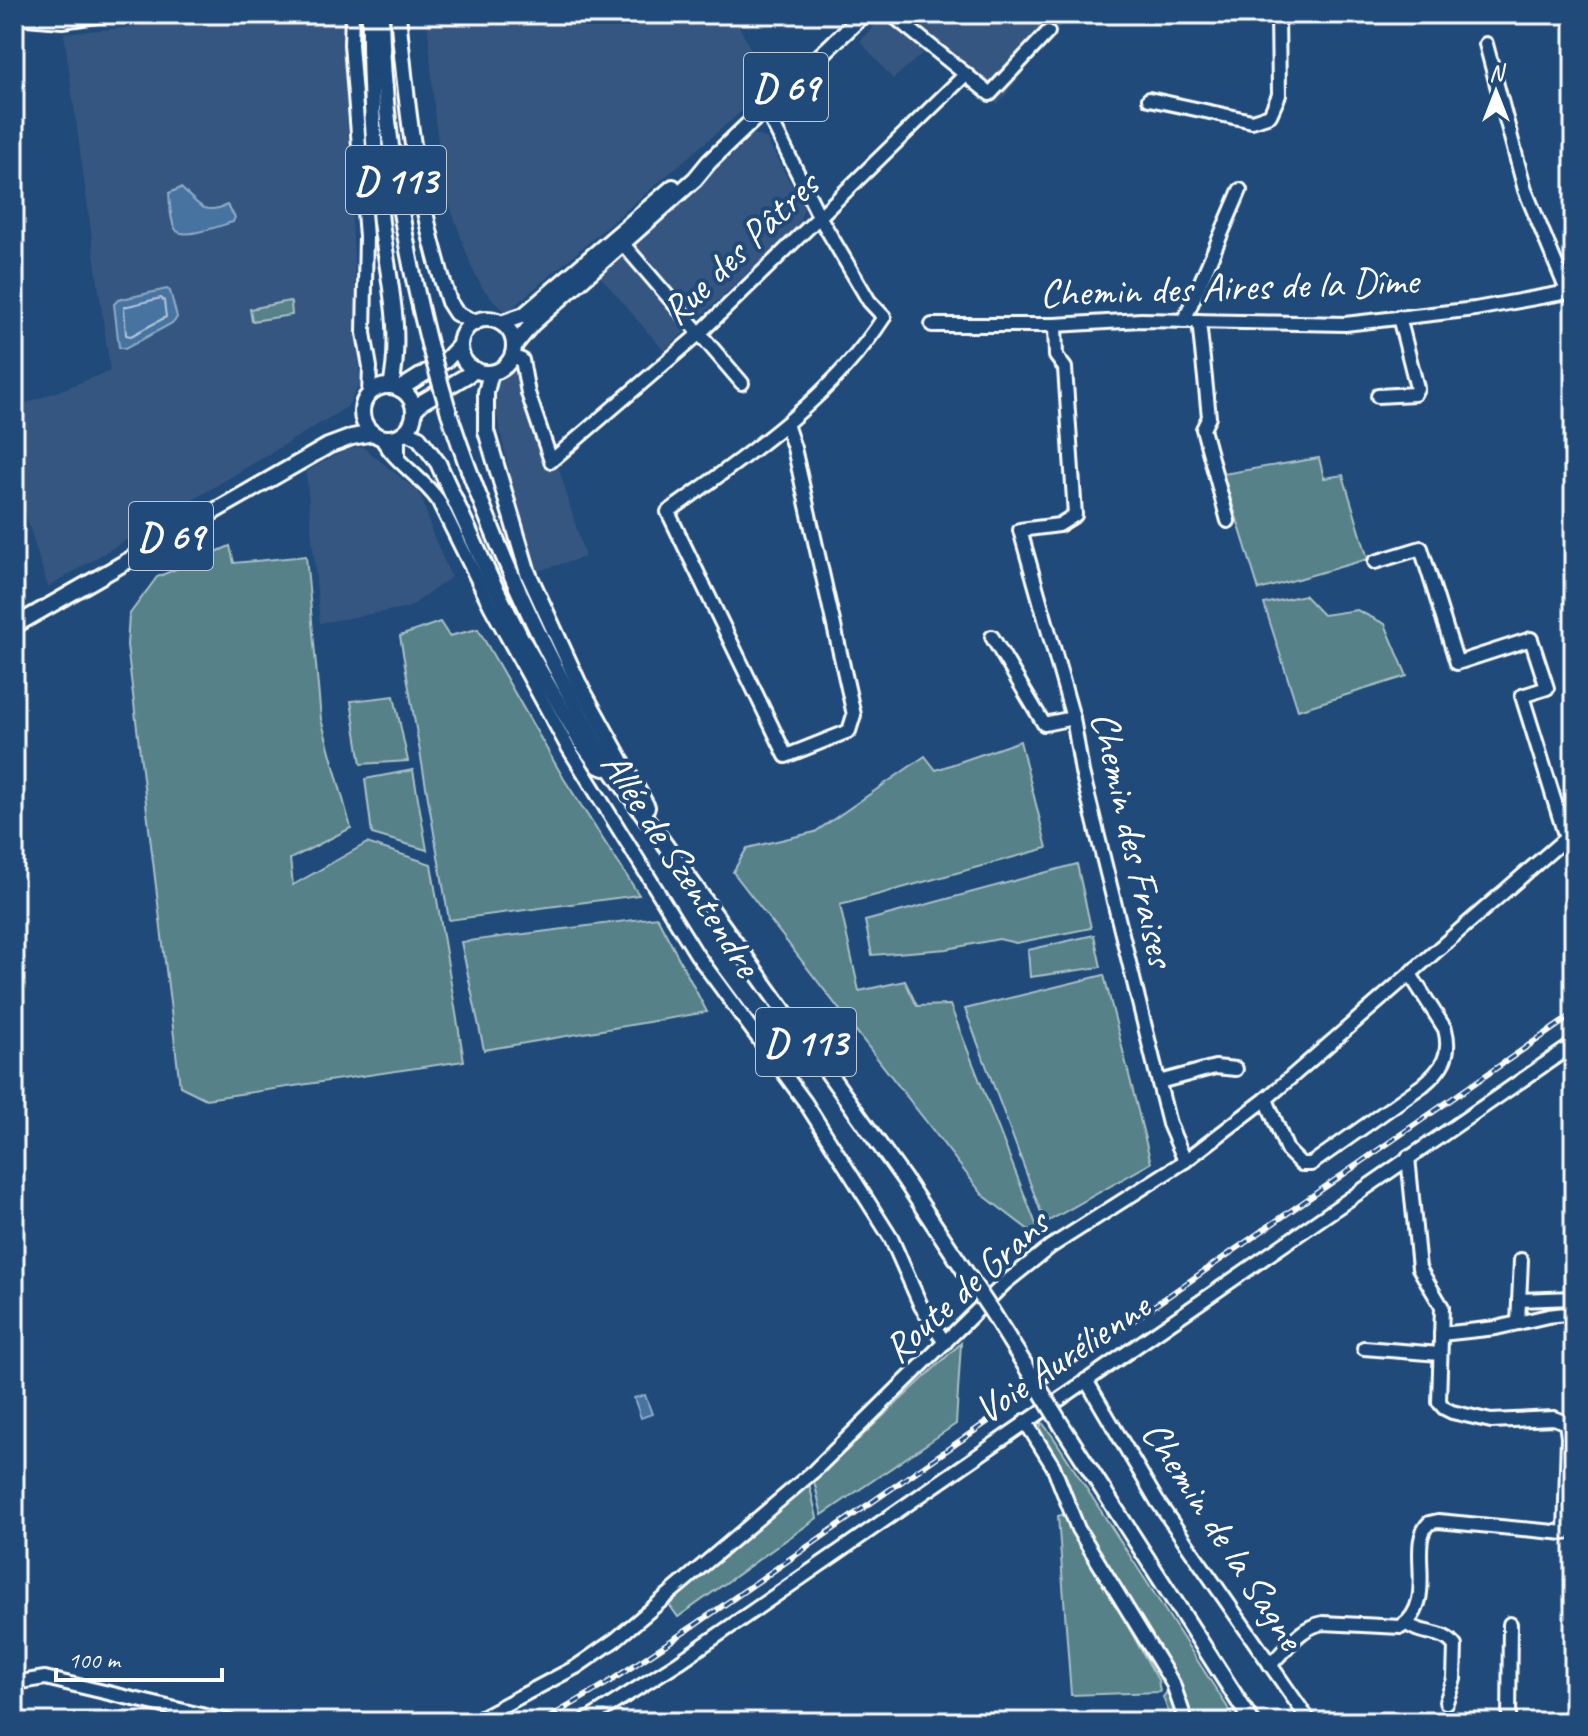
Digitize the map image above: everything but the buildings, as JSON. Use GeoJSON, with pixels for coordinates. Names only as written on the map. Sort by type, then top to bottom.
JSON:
{"type":"FeatureCollection","features":[{"type":"Feature","properties":{"kind":"main road"},"geometry":{"type":"LineString","coordinates":[[370,14],[376,160],[385,257],[398,339],[392,387]]}},
{"type":"Feature","properties":{"kind":"main road","name":"D 113"},"geometry":{"type":"LineString","coordinates":[[381,14],[386,102],[394,164],[411,267],[429,344],[449,413],[486,518],[529,619],[574,706],[613,772],[904,1179],[1252,1722]]}},
{"type":"Feature","properties":{"kind":"main road","name":"D 113"},"geometry":{"type":"LineString","coordinates":[[398,14],[406,103],[423,212],[449,302],[456,313],[475,323]]}},
{"type":"Feature","properties":{"kind":"main road","name":"D 69"},"geometry":{"type":"LineString","coordinates":[[501,323],[524,315],[590,257],[619,240],[695,179],[864,14]]}},
{"type":"Feature","properties":{"kind":"main road","name":"D 69"},"geometry":{"type":"LineString","coordinates":[[513,351],[532,324],[589,274],[619,240]]}},
{"type":"Feature","properties":{"kind":"main road"},"geometry":{"type":"LineString","coordinates":[[589,274],[590,257]]}},
{"type":"Feature","properties":{"kind":"main road"},"geometry":{"type":"LineString","coordinates":[[460,345],[464,360],[476,370],[491,373],[504,367],[513,351],[508,329],[501,323],[485,320],[475,323],[446,360],[392,387],[369,394],[363,407],[364,421],[377,435],[402,433],[419,438],[438,463],[502,601],[579,739],[599,766],[613,772]]}},
{"type":"Feature","properties":{"kind":"main road"},"geometry":{"type":"LineString","coordinates":[[414,410],[476,370]]}},
{"type":"Feature","properties":{"kind":"main road"},"geometry":{"type":"LineString","coordinates":[[491,373],[486,392],[486,431],[528,573],[578,682],[663,840]]}},
{"type":"Feature","properties":{"kind":"main road"},"geometry":{"type":"LineString","coordinates":[[392,387],[410,398],[414,410],[411,425],[402,433]]}},
{"type":"Feature","properties":{"kind":"main road","name":"D 69"},"geometry":{"type":"LineString","coordinates":[[328,446],[362,414]]}},
{"type":"Feature","properties":{"kind":"main road","name":"D 69"},"geometry":{"type":"LineString","coordinates":[[14,626],[328,446],[352,437],[377,435]]}},
{"type":"Feature","properties":{"kind":"street"},"geometry":{"type":"LineString","coordinates":[[14,17],[62,21],[111,14]]}},
{"type":"Feature","properties":{"kind":"street"},"geometry":{"type":"LineString","coordinates":[[352,14],[351,44],[366,237],[364,333],[370,367],[369,394]]}},
{"type":"Feature","properties":{"kind":"street"},"geometry":{"type":"LineString","coordinates":[[891,14],[990,94],[1048,32]]}},
{"type":"Feature","properties":{"kind":"street"},"geometry":{"type":"LineString","coordinates":[[1149,99],[1252,121],[1270,115],[1279,95],[1278,14]]}},
{"type":"Feature","properties":{"kind":"street"},"geometry":{"type":"LineString","coordinates":[[1486,44],[1525,190],[1571,292]]}},
{"type":"Feature","properties":{"kind":"street","name":"Rue des Pâtres"},"geometry":{"type":"LineString","coordinates":[[513,351],[522,360],[528,393],[551,461],[700,333],[966,74]]}},
{"type":"Feature","properties":{"kind":"street"},"geometry":{"type":"LineString","coordinates":[[765,108],[819,216],[869,301],[884,317],[866,346],[770,439],[668,512],[786,756],[849,731],[854,715],[786,424]]}},
{"type":"Feature","properties":{"kind":"street"},"geometry":{"type":"LineString","coordinates":[[1184,321],[1240,190]]}},
{"type":"Feature","properties":{"kind":"street"},"geometry":{"type":"LineString","coordinates":[[619,240],[742,383]]}},
{"type":"Feature","properties":{"kind":"street","name":"Chemin des Aires de la Dîme"},"geometry":{"type":"LineString","coordinates":[[932,325],[1055,325],[1141,320],[1345,324],[1475,309],[1571,292]]}},
{"type":"Feature","properties":{"kind":"street"},"geometry":{"type":"LineString","coordinates":[[1378,396],[1414,394],[1417,388],[1399,317]]}},
{"type":"Feature","properties":{"kind":"street"},"geometry":{"type":"LineString","coordinates":[[1199,321],[1209,417],[1203,429],[1228,521]]}},
{"type":"Feature","properties":{"kind":"street","name":"Chemin des Fraises"},"geometry":{"type":"LineString","coordinates":[[1055,325],[1056,356],[1065,368],[1075,515],[1059,525],[1020,530],[1073,718],[1082,772],[1169,1124],[1185,1161]]}},
{"type":"Feature","properties":{"kind":"street"},"geometry":{"type":"LineString","coordinates":[[370,367],[392,387]]}},
{"type":"Feature","properties":{"kind":"street"},"geometry":{"type":"LineString","coordinates":[[398,457],[402,433]]}},
{"type":"Feature","properties":{"kind":"street","name":"Allée de Szentendre"},"geometry":{"type":"LineString","coordinates":[[377,435],[438,500],[491,607],[566,744],[697,955],[821,1127],[891,1238],[921,1306],[945,1343]]}},
{"type":"Feature","properties":{"kind":"street"},"geometry":{"type":"LineString","coordinates":[[770,439],[794,448]]}},
{"type":"Feature","properties":{"kind":"street"},"geometry":{"type":"LineString","coordinates":[[1375,562],[1421,548],[1457,663],[1531,639],[1547,688],[1522,696],[1570,834]]}},
{"type":"Feature","properties":{"kind":"street"},"geometry":{"type":"LineString","coordinates":[[992,637],[1044,724],[1073,718]]}},
{"type":"Feature","properties":{"kind":"street","name":"Route de Grans"},"geometry":{"type":"LineString","coordinates":[[472,1722],[576,1667],[615,1640],[814,1471],[1005,1283],[1050,1247],[1185,1161],[1266,1099],[1570,834]]}},
{"type":"Feature","properties":{"kind":"street"},"geometry":{"type":"LineString","coordinates":[[1266,1099],[1287,1150],[1301,1164],[1311,1164],[1423,1085],[1439,1071],[1447,1056],[1448,1040],[1445,1029],[1410,974]]}},
{"type":"Feature","properties":{"kind":"street","name":"Voie Aurélienne"},"geometry":{"type":"LineString","coordinates":[[584,1722],[679,1662],[1574,1044]]}},
{"type":"Feature","properties":{"kind":"street"},"geometry":{"type":"LineString","coordinates":[[1159,1082],[1215,1067],[1236,1069]]}},
{"type":"Feature","properties":{"kind":"street"},"geometry":{"type":"LineString","coordinates":[[1270,1665],[1295,1636],[1311,1626],[1323,1623],[1401,1627],[1406,1623],[1421,1589],[1421,1536],[1429,1523],[1438,1521],[1565,1533],[1566,1423],[1554,1418],[1491,1421],[1444,1408],[1439,1402],[1442,1307],[1419,1268],[1408,1157]]}},
{"type":"Feature","properties":{"kind":"street"},"geometry":{"type":"LineString","coordinates":[[1518,1323],[1521,1260]]}},
{"type":"Feature","properties":{"kind":"street"},"geometry":{"type":"LineString","coordinates":[[1519,1300],[1574,1298]]}},
{"type":"Feature","properties":{"kind":"street"},"geometry":{"type":"LineString","coordinates":[[1441,1334],[1496,1328],[1574,1313]]}},
{"type":"Feature","properties":{"kind":"street"},"geometry":{"type":"LineString","coordinates":[[1364,1348],[1440,1354]]}},
{"type":"Feature","properties":{"kind":"street","name":"Chemin de la Sagne"},"geometry":{"type":"LineString","coordinates":[[1086,1380],[1157,1501],[1310,1722]]}},
{"type":"Feature","properties":{"kind":"street"},"geometry":{"type":"LineString","coordinates":[[1025,1421],[1053,1466],[1078,1529],[1173,1684],[1186,1722]]}},
{"type":"Feature","properties":{"kind":"street"},"geometry":{"type":"LineString","coordinates":[[1406,1623],[1414,1630],[1444,1635],[1455,1646],[1454,1679],[1446,1702]]}},
{"type":"Feature","properties":{"kind":"street"},"geometry":{"type":"LineString","coordinates":[[1509,1722],[1510,1624]]}},
{"type":"Feature","properties":{"kind":"street"},"geometry":{"type":"LineString","coordinates":[[14,1683],[45,1678],[231,1722]]}},
{"type":"Feature","properties":{"kind":"shaded area"},"geometry":{"type":"Polygon","coordinates":[[[164,14],[342,14],[360,384],[347,407],[48,587],[14,477],[14,408],[110,371],[64,33],[136,27],[164,14]]]}},
{"type":"Feature","properties":{"kind":"shaded area"},"geometry":{"type":"Polygon","coordinates":[[[427,14],[733,14],[770,87],[506,313],[483,289],[472,268],[444,189],[427,14]]]}},
{"type":"Feature","properties":{"kind":"shaded area"},"geometry":{"type":"Polygon","coordinates":[[[885,14],[1070,14],[998,104],[924,52],[893,79],[860,41],[885,14]]]}},
{"type":"Feature","properties":{"kind":"shaded area"},"geometry":{"type":"Polygon","coordinates":[[[754,134],[766,138],[804,208],[798,225],[664,351],[599,275],[754,134]]]}},
{"type":"Feature","properties":{"kind":"shaded area"},"geometry":{"type":"Polygon","coordinates":[[[511,372],[532,377],[585,557],[537,571],[524,537],[491,390],[511,372]]]}},
{"type":"Feature","properties":{"kind":"shaded area"},"geometry":{"type":"Polygon","coordinates":[[[363,447],[417,491],[451,577],[410,607],[320,623],[306,471],[348,449],[363,447]]]}},
{"type":"Feature","properties":{"kind":"green space"},"geometry":{"type":"Polygon","coordinates":[[[289,301],[292,315],[252,321],[250,309],[289,301]]]}},
{"type":"Feature","properties":{"kind":"green space"},"geometry":{"type":"Polygon","coordinates":[[[1319,458],[1324,478],[1343,475],[1368,559],[1259,590],[1223,474],[1319,458]]]}},
{"type":"Feature","properties":{"kind":"green space"},"geometry":{"type":"Polygon","coordinates":[[[230,546],[234,563],[306,556],[321,719],[351,828],[290,859],[293,885],[367,843],[431,864],[464,1061],[206,1099],[180,1086],[127,645],[129,615],[157,577],[230,546]]]}},
{"type":"Feature","properties":{"kind":"green space"},"geometry":{"type":"Polygon","coordinates":[[[1304,595],[1323,615],[1357,610],[1385,624],[1407,676],[1298,710],[1264,604],[1304,595]]]}},
{"type":"Feature","properties":{"kind":"green space"},"geometry":{"type":"Polygon","coordinates":[[[440,622],[449,636],[478,629],[564,779],[639,895],[449,920],[400,636],[440,622]]]}},
{"type":"Feature","properties":{"kind":"green space"},"geometry":{"type":"Polygon","coordinates":[[[394,696],[408,761],[361,764],[351,701],[394,696]]]}},
{"type":"Feature","properties":{"kind":"green space"},"geometry":{"type":"Polygon","coordinates":[[[1020,741],[1047,848],[840,905],[859,991],[905,981],[917,1006],[950,1005],[1039,1232],[1034,1234],[983,1195],[733,872],[747,848],[815,832],[925,756],[936,770],[1020,741]]]}},
{"type":"Feature","properties":{"kind":"green space"},"geometry":{"type":"Polygon","coordinates":[[[413,770],[427,850],[372,834],[365,779],[413,770]]]}},
{"type":"Feature","properties":{"kind":"green space"},"geometry":{"type":"Polygon","coordinates":[[[1077,864],[1091,928],[1016,943],[999,939],[947,949],[872,955],[865,921],[1077,864]]]}},
{"type":"Feature","properties":{"kind":"green space"},"geometry":{"type":"Polygon","coordinates":[[[657,917],[707,1012],[484,1050],[461,942],[657,917]]]}},
{"type":"Feature","properties":{"kind":"green space"},"geometry":{"type":"Polygon","coordinates":[[[1094,935],[1101,967],[1030,977],[1028,950],[1094,935]]]}},
{"type":"Feature","properties":{"kind":"green space"},"geometry":{"type":"Polygon","coordinates":[[[1104,975],[1151,1163],[1045,1223],[965,1009],[1104,975]]]}},
{"type":"Feature","properties":{"kind":"green space"},"geometry":{"type":"Polygon","coordinates":[[[961,1343],[956,1424],[822,1515],[814,1481],[961,1343]]]}},
{"type":"Feature","properties":{"kind":"green space"},"geometry":{"type":"Polygon","coordinates":[[[1041,1421],[1237,1722],[1172,1722],[1163,1697],[1177,1679],[1081,1519],[1067,1478],[1040,1433],[1041,1421]]]}},
{"type":"Feature","properties":{"kind":"green space"},"geometry":{"type":"Polygon","coordinates":[[[809,1483],[817,1518],[678,1617],[668,1603],[809,1483]]]}},
{"type":"Feature","properties":{"kind":"green space"},"geometry":{"type":"Polygon","coordinates":[[[1065,1514],[1158,1680],[1160,1692],[1071,1695],[1058,1516],[1065,1514]]]}},
{"type":"Feature","properties":{"kind":"water"},"geometry":{"type":"Polygon","coordinates":[[[181,188],[206,208],[227,205],[235,217],[233,222],[196,232],[177,231],[172,219],[169,193],[181,188]]]}},
{"type":"Feature","properties":{"kind":"water"},"geometry":{"type":"Polygon","coordinates":[[[167,289],[177,317],[174,322],[125,349],[119,347],[114,304],[118,300],[167,289]]]}},
{"type":"Feature","properties":{"kind":"water"},"geometry":{"type":"Polygon","coordinates":[[[645,1395],[652,1414],[641,1418],[634,1398],[645,1395]]]}},
{"type":"Feature","properties":{"kind":"railway"},"geometry":{"type":"LineString","coordinates":[[542,1722],[698,1623],[1574,1014]]}}]}
